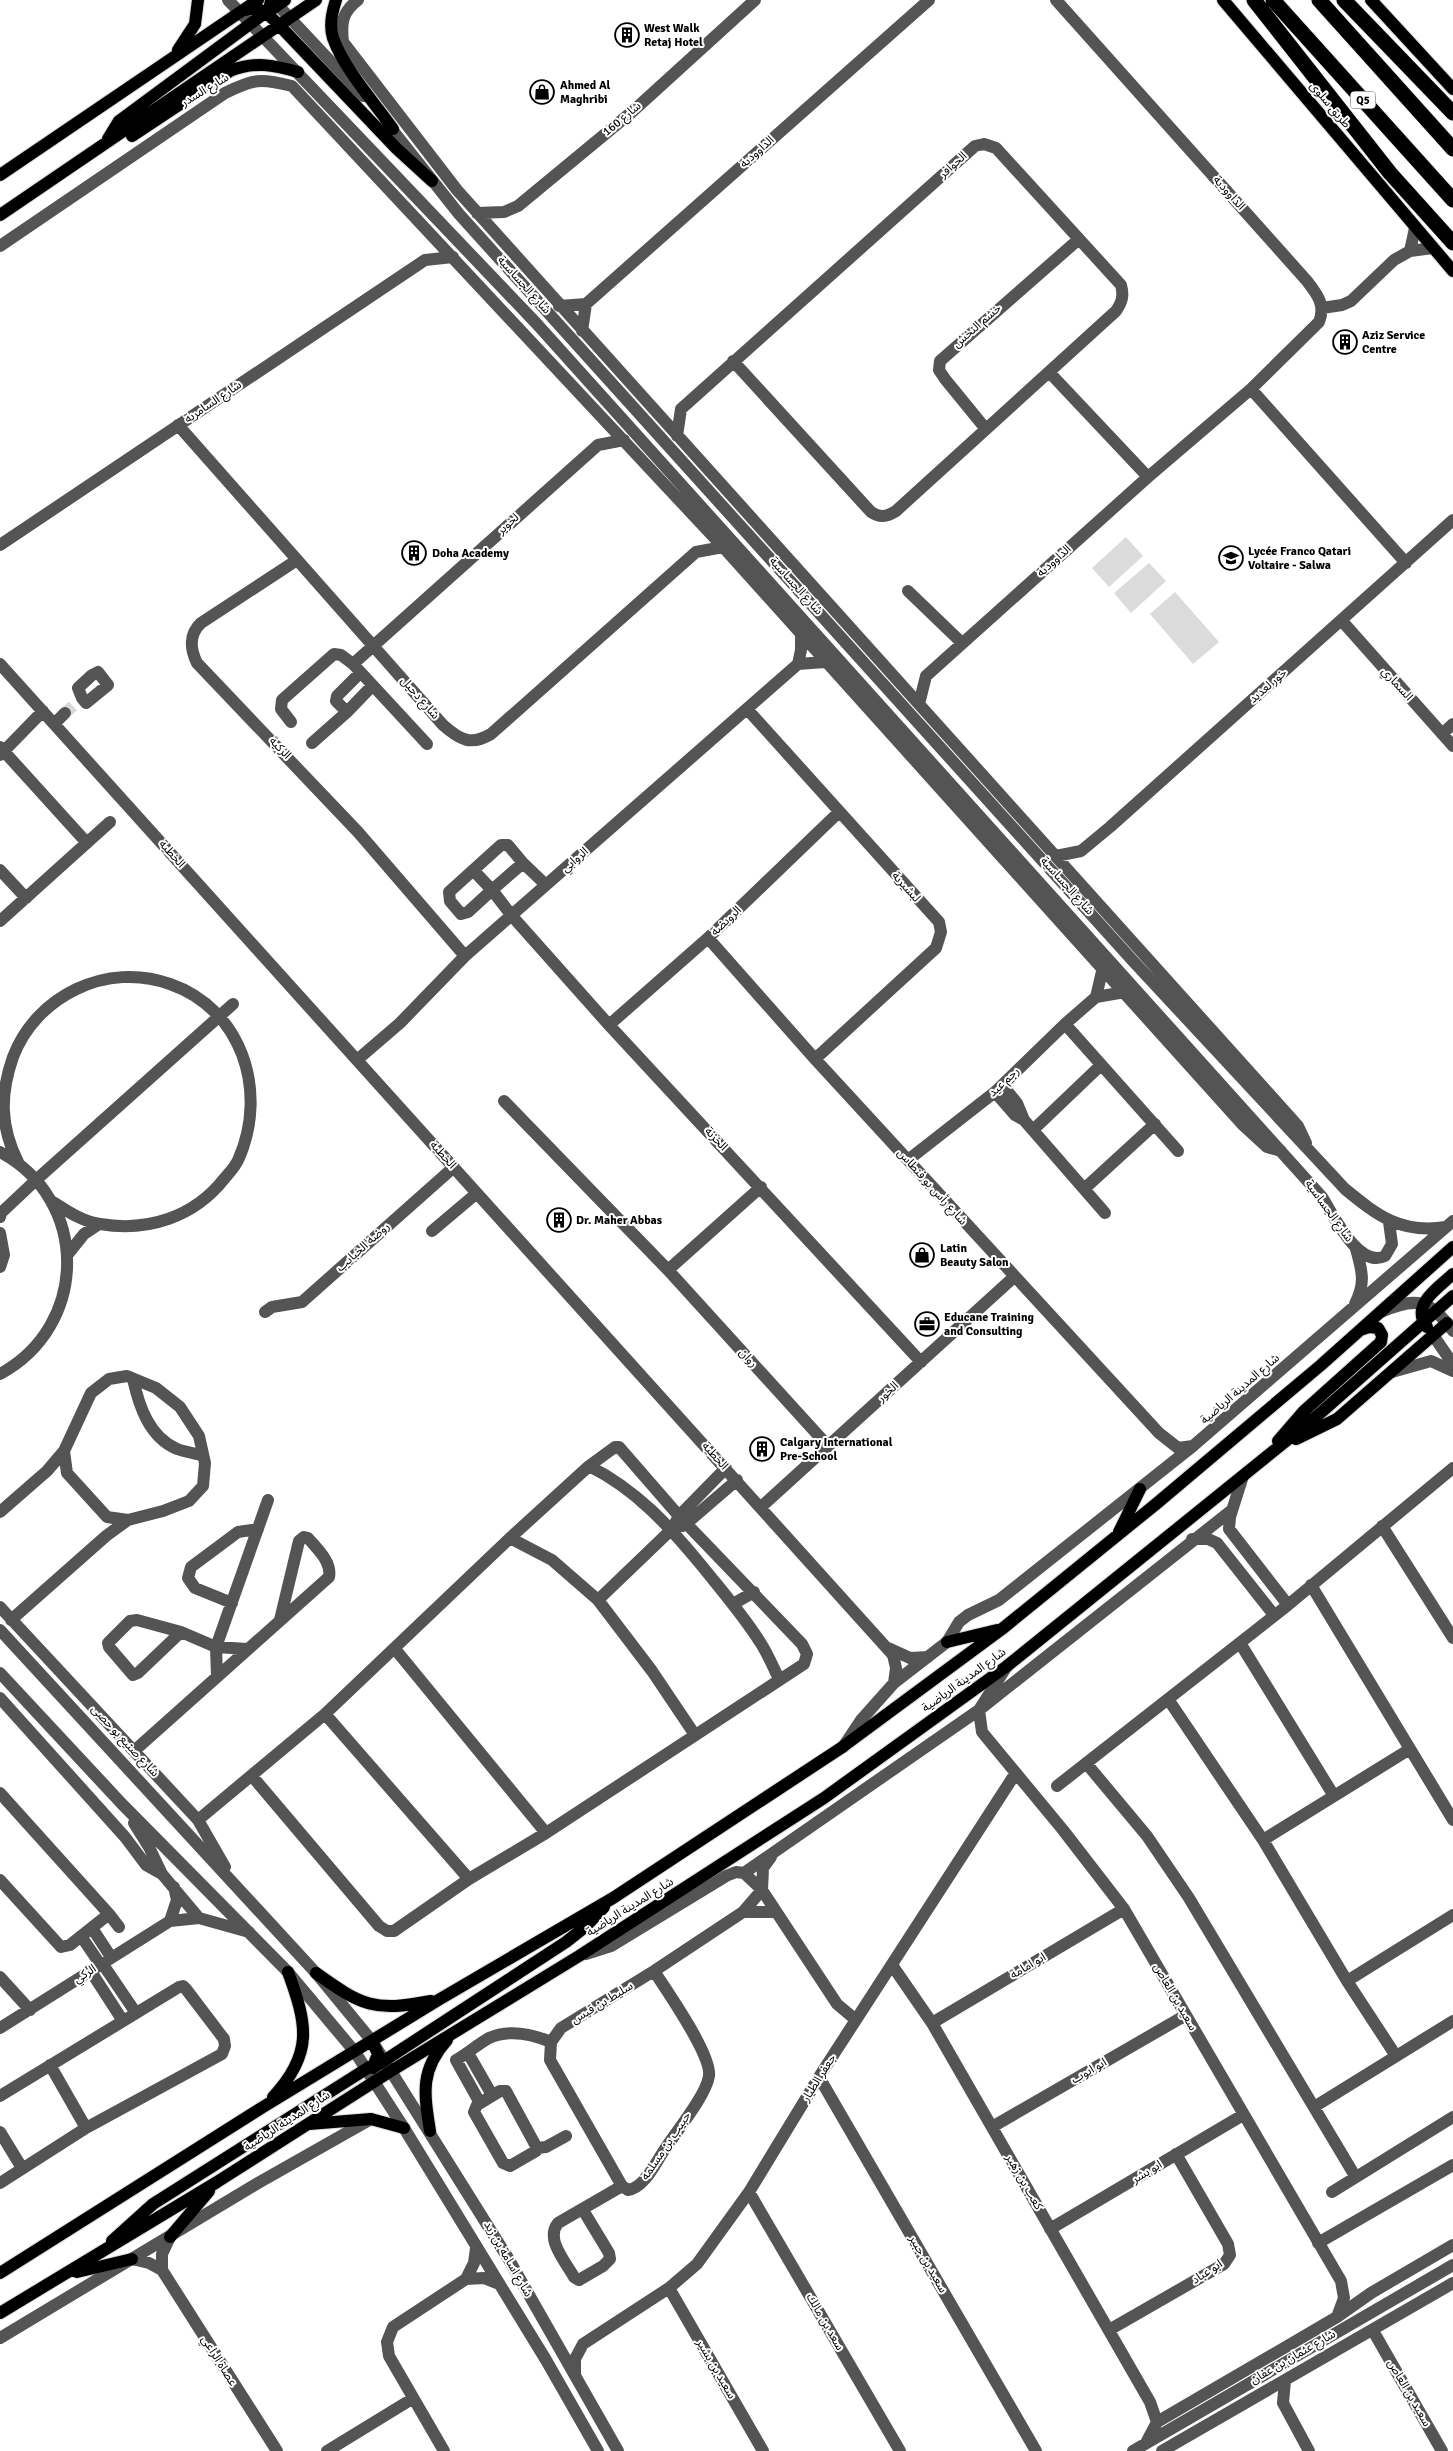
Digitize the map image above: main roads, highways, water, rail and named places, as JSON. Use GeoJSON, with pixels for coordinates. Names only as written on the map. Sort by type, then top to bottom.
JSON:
{"type":"FeatureCollection","features":[{"type":"Feature","properties":{"kind":"highway"},"geometry":{"type":"LineString","coordinates":[[1254,0],[1390,173],[1453,243]]}},
{"type":"Feature","properties":{"kind":"highway","name":"Q5"},"geometry":{"type":"LineString","coordinates":[[1273,0],[1453,200]]}},
{"type":"Feature","properties":{"kind":"highway"},"geometry":{"type":"LineString","coordinates":[[1319,0],[1453,149]]}},
{"type":"Feature","properties":{"kind":"highway"},"geometry":{"type":"LineString","coordinates":[[1344,0],[1453,113]]}},
{"type":"Feature","properties":{"kind":"main road"},"geometry":{"type":"LineString","coordinates":[[174,56],[194,24],[198,0]]}},
{"type":"Feature","properties":{"kind":"main road"},"geometry":{"type":"LineString","coordinates":[[0,174],[256,0],[272,7],[279,19],[290,16]]}},
{"type":"Feature","properties":{"kind":"main road","name":"شارع السدر"},"geometry":{"type":"LineString","coordinates":[[0,215],[104,146],[278,24],[316,0]]}},
{"type":"Feature","properties":{"kind":"main road"},"geometry":{"type":"LineString","coordinates":[[336,0],[331,23],[333,37],[343,58],[393,129]]}},
{"type":"Feature","properties":{"kind":"main road","name":"طريق سلوى"},"geometry":{"type":"LineString","coordinates":[[1223,0],[1453,271]]}},
{"type":"Feature","properties":{"kind":"main road"},"geometry":{"type":"LineString","coordinates":[[1371,0],[1453,89]]}},
{"type":"Feature","properties":{"kind":"main road"},"geometry":{"type":"LineString","coordinates":[[240,12],[255,8],[272,7]]}},
{"type":"Feature","properties":{"kind":"main road"},"geometry":{"type":"LineString","coordinates":[[104,146],[119,121],[272,7]]}},
{"type":"Feature","properties":{"kind":"main road"},"geometry":{"type":"LineString","coordinates":[[272,7],[278,24],[396,148],[436,185]]}},
{"type":"Feature","properties":{"kind":"main road"},"geometry":{"type":"LineString","coordinates":[[263,35],[259,23],[272,7]]}},
{"type":"Feature","properties":{"kind":"main road"},"geometry":{"type":"LineString","coordinates":[[104,146],[126,140],[230,71],[242,66],[268,64],[298,72]]}},
{"type":"Feature","properties":{"kind":"main road","name":"شارع المدينة الرياضية"},"geometry":{"type":"LineString","coordinates":[[0,2272],[263,2107],[440,1999],[613,1898],[841,1748],[1002,1629],[1118,1536],[1321,1365],[1453,1247]]}},
{"type":"Feature","properties":{"kind":"main road"},"geometry":{"type":"LineString","coordinates":[[1433,1335],[1424,1323],[1421,1313],[1422,1304],[1453,1274]]}},
{"type":"Feature","properties":{"kind":"main road","name":"شارع المدينة الرياضية"},"geometry":{"type":"LineString","coordinates":[[0,2313],[98,2256],[374,2082],[372,2069],[387,2066],[455,2031],[579,1956],[824,1798],[1007,1666],[1333,1403],[1453,1296]]}},
{"type":"Feature","properties":{"kind":"main road"},"geometry":{"type":"LineString","coordinates":[[1282,1444],[1337,1419],[1433,1335],[1451,1324]]}},
{"type":"Feature","properties":{"kind":"main road"},"geometry":{"type":"LineString","coordinates":[[1262,1461],[1292,1423],[1381,1342],[1381,1333],[1378,1328],[1369,1327],[1358,1330]]}},
{"type":"Feature","properties":{"kind":"main road"},"geometry":{"type":"LineString","coordinates":[[1118,1536],[1140,1489]]}},
{"type":"Feature","properties":{"kind":"main road"},"geometry":{"type":"LineString","coordinates":[[947,1642],[1002,1629]]}},
{"type":"Feature","properties":{"kind":"main road"},"geometry":{"type":"LineString","coordinates":[[387,2066],[572,1938],[593,1920],[613,1898]]}},
{"type":"Feature","properties":{"kind":"main road"},"geometry":{"type":"LineString","coordinates":[[263,2107],[290,2076],[299,2061],[304,2045],[303,2020],[288,1972]]}},
{"type":"Feature","properties":{"kind":"main road"},"geometry":{"type":"LineString","coordinates":[[316,1973],[352,1998],[375,2006],[397,2007],[440,1999]]}},
{"type":"Feature","properties":{"kind":"main road"},"geometry":{"type":"LineString","coordinates":[[430,2131],[425,2095],[427,2071],[434,2057],[455,2031]]}},
{"type":"Feature","properties":{"kind":"main road"},"geometry":{"type":"LineString","coordinates":[[98,2256],[153,2204],[376,2062],[378,2058],[372,2041]]}},
{"type":"Feature","properties":{"kind":"main road"},"geometry":{"type":"LineString","coordinates":[[307,2125],[372,2119],[404,2128]]}},
{"type":"Feature","properties":{"kind":"main road"},"geometry":{"type":"LineString","coordinates":[[170,2237],[217,2182]]}},
{"type":"Feature","properties":{"kind":"main road"},"geometry":{"type":"LineString","coordinates":[[62,2276],[132,2259]]}},
{"type":"Feature","properties":{"kind":"tunnel"},"geometry":{"type":"LineString","coordinates":[[65,713],[73,706]]}},
{"type":"Feature","properties":{"kind":"place","name":"West Walk Retaj Hotel"},"geometry":{"type":"Point","coordinates":[627,35]}},
{"type":"Feature","properties":{"kind":"place","name":"Ahmed Al Maghribi"},"geometry":{"type":"Point","coordinates":[542,92]}},
{"type":"Feature","properties":{"kind":"place","name":"Aziz Service Centre"},"geometry":{"type":"Point","coordinates":[1345,342]}},
{"type":"Feature","properties":{"kind":"place","name":"Doha Academy"},"geometry":{"type":"Point","coordinates":[414,553]}},
{"type":"Feature","properties":{"kind":"place","name":"Lycée Franco Qatari Voltaire - Salwa"},"geometry":{"type":"Point","coordinates":[1231,558]}},
{"type":"Feature","properties":{"kind":"place","name":"Dr. Maher Abbas"},"geometry":{"type":"Point","coordinates":[559,1220]}},
{"type":"Feature","properties":{"kind":"place","name":"Latin Beauty Salon"},"geometry":{"type":"Point","coordinates":[922,1255]}},
{"type":"Feature","properties":{"kind":"place","name":"Educane Training and Consulting"},"geometry":{"type":"Point","coordinates":[927,1324]}},
{"type":"Feature","properties":{"kind":"place","name":"Calgary International Pre-School"},"geometry":{"type":"Point","coordinates":[762,1449]}}]}
